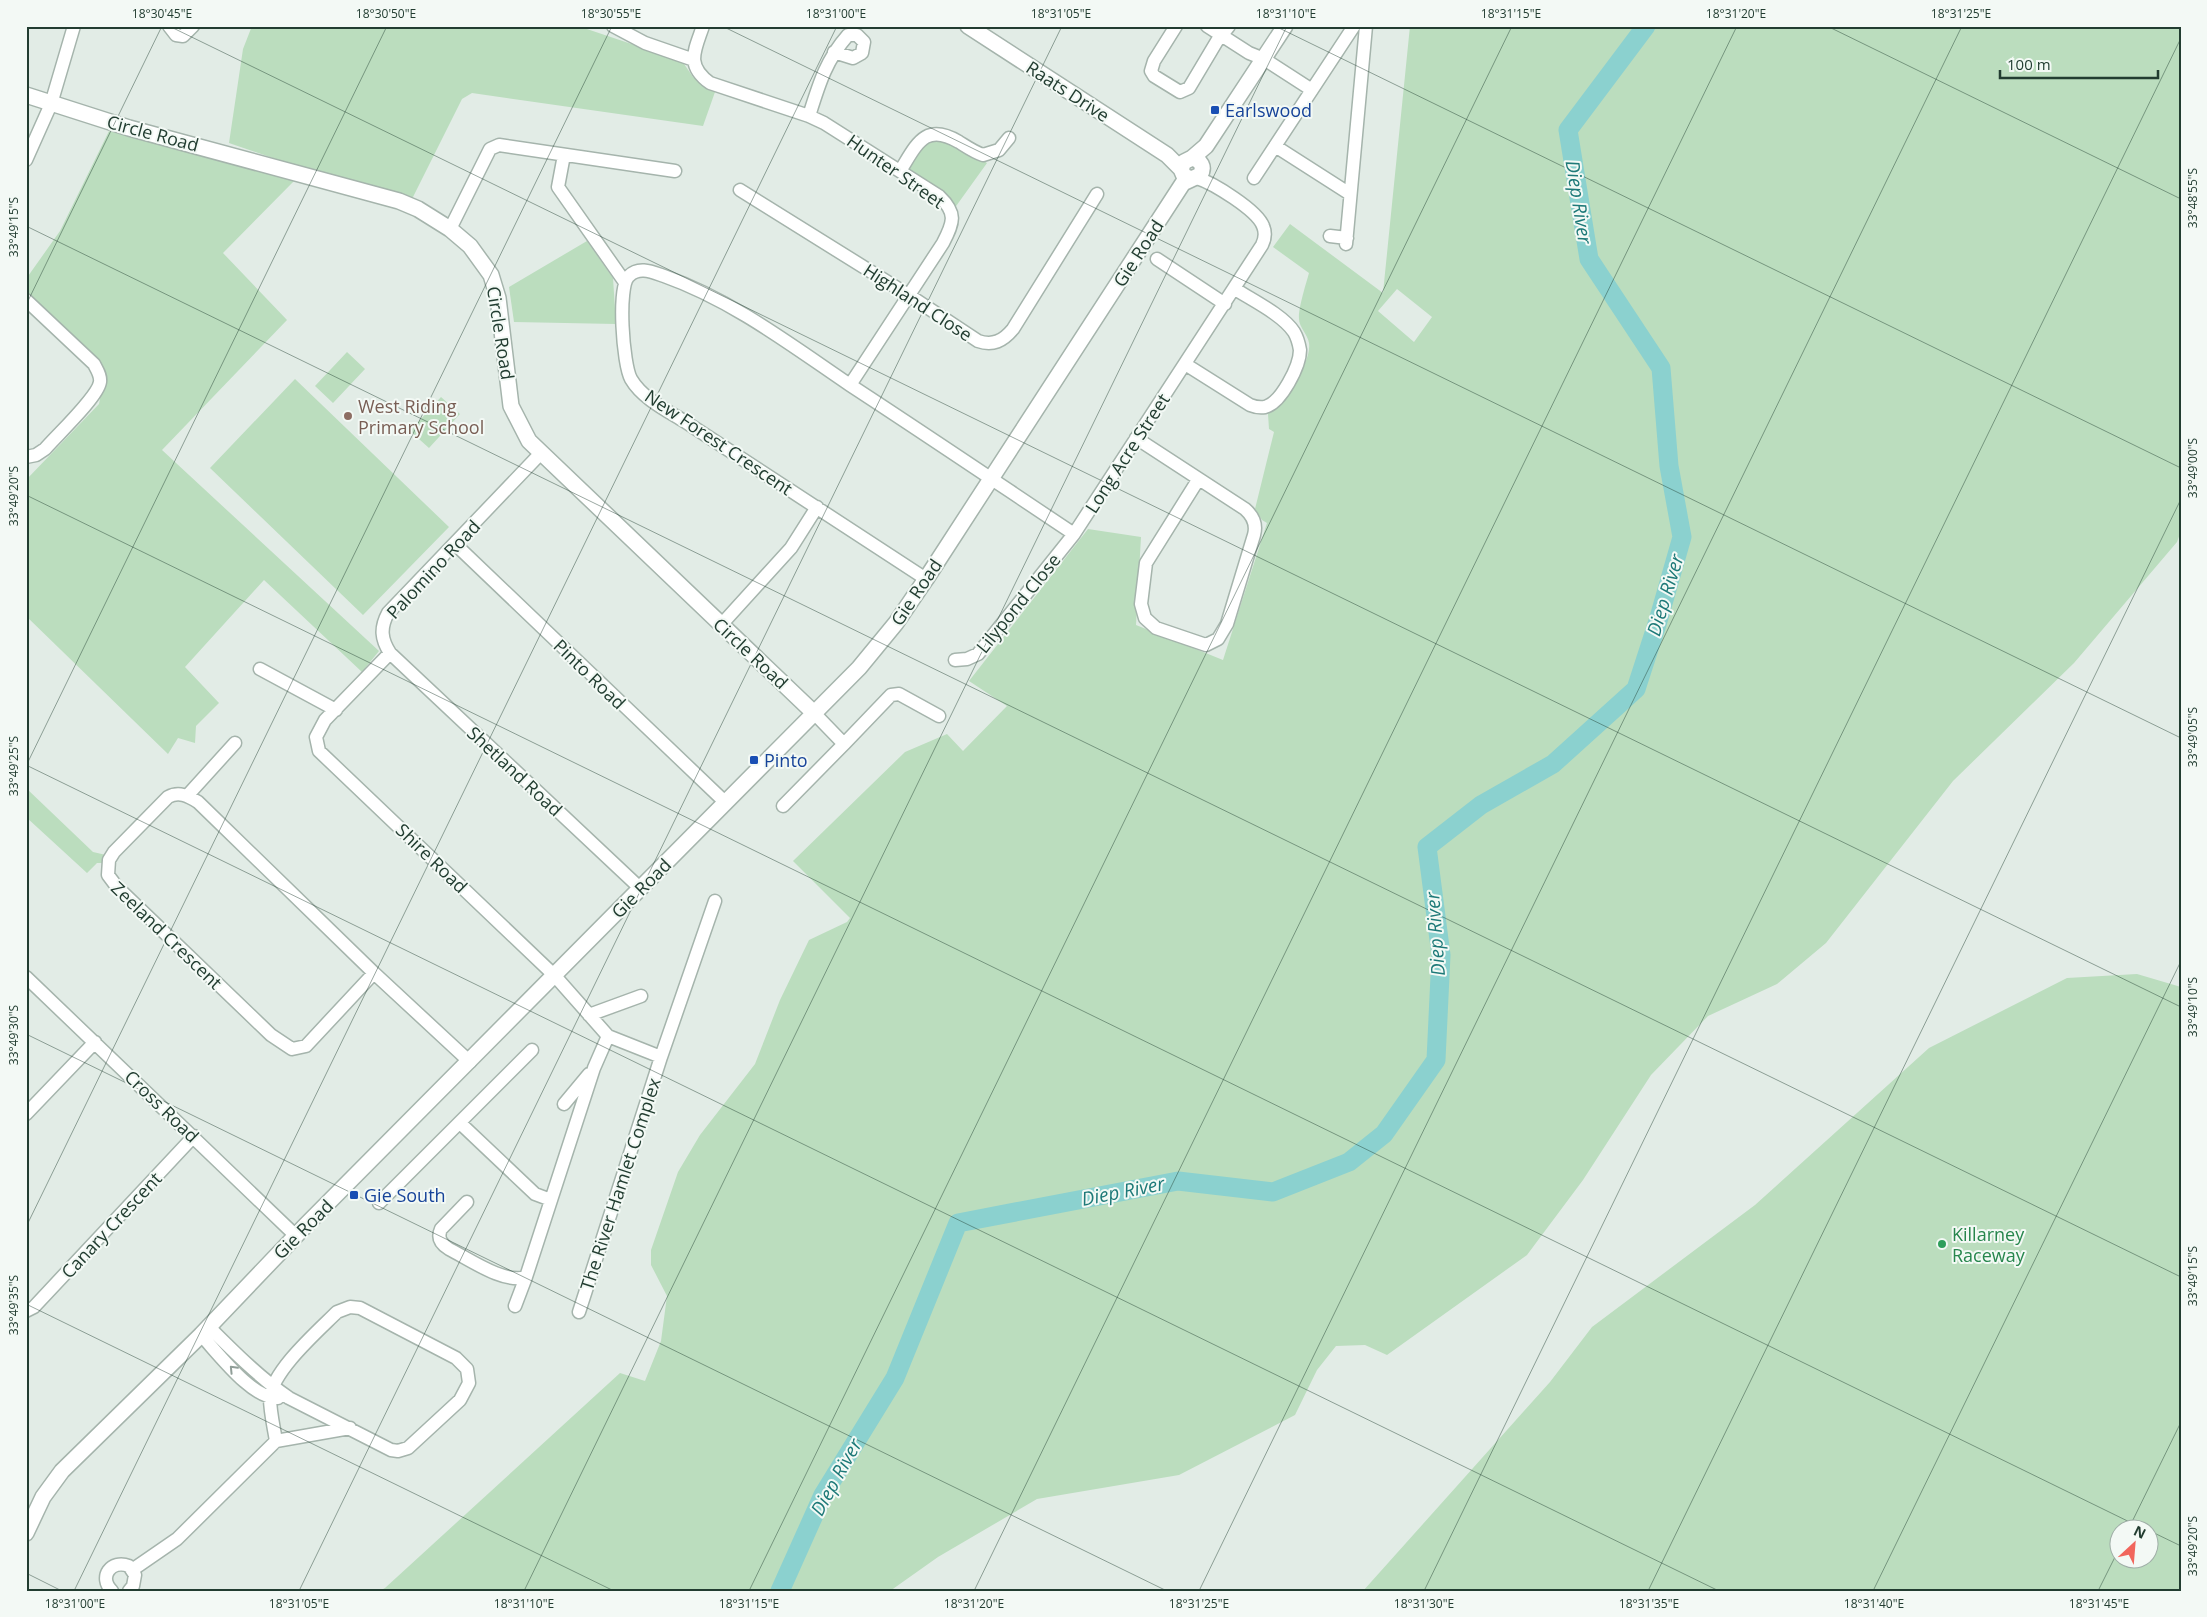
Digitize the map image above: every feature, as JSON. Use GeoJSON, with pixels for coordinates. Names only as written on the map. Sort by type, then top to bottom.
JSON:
{"type":"FeatureCollection","features":[{"type":"Feature","properties":{"kind":"street"},"geometry":{"type":"LineString","coordinates":[[26,160],[51,104],[74,26]]}},
{"type":"Feature","properties":{"kind":"street"},"geometry":{"type":"LineString","coordinates":[[169,26],[176,35],[183,36],[193,26]]}},
{"type":"Feature","properties":{"kind":"street"},"geometry":{"type":"LineString","coordinates":[[613,26],[645,43],[694,60],[703,26]]}},
{"type":"Feature","properties":{"kind":"street","name":"Raats Drive"},"geometry":{"type":"LineString","coordinates":[[968,26],[1167,155],[1194,170]]}},
{"type":"Feature","properties":{"kind":"street"},"geometry":{"type":"LineString","coordinates":[[1176,26],[1154,61],[1151,72],[1154,76],[1180,92],[1188,88],[1225,31]]}},
{"type":"Feature","properties":{"kind":"street"},"geometry":{"type":"LineString","coordinates":[[1207,26],[1225,31],[1261,62],[1310,93]]}},
{"type":"Feature","properties":{"kind":"street","name":"Gie Road"},"geometry":{"type":"LineString","coordinates":[[26,1533],[43,1497],[62,1471],[205,1330],[726,803],[859,668],[881,642],[926,579],[1194,170],[1285,26]]}},
{"type":"Feature","properties":{"kind":"street"},"geometry":{"type":"LineString","coordinates":[[1330,236],[1347,241],[1366,26]]}},
{"type":"Feature","properties":{"kind":"street"},"geometry":{"type":"LineString","coordinates":[[1254,178],[1351,31],[1363,40],[1365,52]]}},
{"type":"Feature","properties":{"kind":"street"},"geometry":{"type":"LineString","coordinates":[[809,116],[824,71],[834,52]]}},
{"type":"Feature","properties":{"kind":"street","name":"Hunter Street"},"geometry":{"type":"LineString","coordinates":[[694,60],[700,76],[710,83],[809,116],[939,196],[949,207],[952,215],[951,228],[944,243],[850,385]]}},
{"type":"Feature","properties":{"kind":"street","name":"Circle Road"},"geometry":{"type":"LineString","coordinates":[[26,94],[51,104],[130,128],[399,201],[418,209],[450,229],[470,246],[491,275],[498,298],[512,406],[524,433],[541,453],[814,713]]}},
{"type":"Feature","properties":{"kind":"street"},"geometry":{"type":"LineString","coordinates":[[900,171],[915,148],[930,134],[944,134],[983,155],[989,155],[998,150],[1009,138]]}},
{"type":"Feature","properties":{"kind":"street"},"geometry":{"type":"LineString","coordinates":[[450,229],[490,148],[499,144],[675,171]]}},
{"type":"Feature","properties":{"kind":"street"},"geometry":{"type":"LineString","coordinates":[[1275,146],[1350,194]]}},
{"type":"Feature","properties":{"kind":"street"},"geometry":{"type":"LineString","coordinates":[[564,155],[558,187],[624,281],[636,271],[644,270],[690,286],[772,332],[1074,534]]}},
{"type":"Feature","properties":{"kind":"street","name":"Long Acre Street"},"geometry":{"type":"LineString","coordinates":[[1074,534],[1262,245],[1265,235],[1257,217],[1194,170]]}},
{"type":"Feature","properties":{"kind":"street","name":"Highland Close"},"geometry":{"type":"LineString","coordinates":[[740,190],[910,296],[978,341],[986,344],[1002,340],[1013,329],[1097,194]]}},
{"type":"Feature","properties":{"kind":"street"},"geometry":{"type":"LineString","coordinates":[[1157,259],[1225,304]]}},
{"type":"Feature","properties":{"kind":"street","name":"New Forest Crescent"},"geometry":{"type":"LineString","coordinates":[[624,281],[623,322],[626,365],[636,386],[647,397],[926,579]]}},
{"type":"Feature","properties":{"kind":"street"},"geometry":{"type":"LineString","coordinates":[[1185,364],[1250,405],[1258,408],[1274,403],[1280,396],[1296,370],[1300,350],[1298,340],[1286,322],[1235,289]]}},
{"type":"Feature","properties":{"kind":"street"},"geometry":{"type":"LineString","coordinates":[[26,300],[94,364],[100,377],[100,384],[93,396],[51,442],[36,455],[26,458]]}},
{"type":"Feature","properties":{"kind":"street"},"geometry":{"type":"LineString","coordinates":[[1136,438],[1248,512],[1253,518],[1255,526],[1227,624],[1218,639],[1206,645],[1156,628],[1145,618],[1141,604],[1146,563],[1198,480]]}},
{"type":"Feature","properties":{"kind":"street","name":"Palomino Road"},"geometry":{"type":"LineString","coordinates":[[390,653],[381,632],[388,613],[541,453]]}},
{"type":"Feature","properties":{"kind":"street"},"geometry":{"type":"LineString","coordinates":[[721,625],[791,548],[817,507]]}},
{"type":"Feature","properties":{"kind":"street","name":"Lilypond Close"},"geometry":{"type":"LineString","coordinates":[[955,660],[967,659],[978,654],[1074,534]]}},
{"type":"Feature","properties":{"kind":"street","name":"Pinto Road"},"geometry":{"type":"LineString","coordinates":[[455,544],[726,803]]}},
{"type":"Feature","properties":{"kind":"street"},"geometry":{"type":"LineString","coordinates":[[260,669],[336,710],[390,653]]}},
{"type":"Feature","properties":{"kind":"street","name":"Shetland Road"},"geometry":{"type":"LineString","coordinates":[[390,653],[640,889]]}},
{"type":"Feature","properties":{"kind":"street"},"geometry":{"type":"LineString","coordinates":[[783,806],[891,695],[899,694],[939,716]]}},
{"type":"Feature","properties":{"kind":"street","name":"Shire Road"},"geometry":{"type":"LineString","coordinates":[[336,710],[325,720],[316,737],[320,751],[555,976]]}},
{"type":"Feature","properties":{"kind":"street"},"geometry":{"type":"LineString","coordinates":[[814,713],[844,744]]}},
{"type":"Feature","properties":{"kind":"street"},"geometry":{"type":"LineString","coordinates":[[235,743],[187,796],[198,802],[374,973],[470,1062]]}},
{"type":"Feature","properties":{"kind":"street","name":"Zeeland Crescent"},"geometry":{"type":"LineString","coordinates":[[187,796],[172,795],[153,810],[111,856],[108,875],[117,888],[271,1035],[292,1049],[306,1046],[374,973]]}},
{"type":"Feature","properties":{"kind":"street","name":"The River Hamlet Complex"},"geometry":{"type":"LineString","coordinates":[[579,1312],[661,1057],[715,901]]}},
{"type":"Feature","properties":{"kind":"street","name":"The River Hamlet Complex"},"geometry":{"type":"LineString","coordinates":[[555,976],[608,1036],[661,1057]]}},
{"type":"Feature","properties":{"kind":"street","name":"Cross Road"},"geometry":{"type":"LineString","coordinates":[[26,977],[194,1136],[296,1236]]}},
{"type":"Feature","properties":{"kind":"street"},"geometry":{"type":"LineString","coordinates":[[589,1014],[641,996]]}},
{"type":"Feature","properties":{"kind":"street"},"geometry":{"type":"LineString","coordinates":[[515,1306],[594,1068],[608,1036]]}},
{"type":"Feature","properties":{"kind":"street"},"geometry":{"type":"LineString","coordinates":[[26,1114],[95,1042]]}},
{"type":"Feature","properties":{"kind":"street"},"geometry":{"type":"LineString","coordinates":[[379,1203],[532,1050]]}},
{"type":"Feature","properties":{"kind":"street"},"geometry":{"type":"LineString","coordinates":[[564,1104],[594,1068]]}},
{"type":"Feature","properties":{"kind":"street"},"geometry":{"type":"LineString","coordinates":[[460,1123],[536,1194],[551,1200]]}},
{"type":"Feature","properties":{"kind":"street","name":"Canary Crescent"},"geometry":{"type":"LineString","coordinates":[[26,1311],[34,1307],[194,1136]]}},
{"type":"Feature","properties":{"kind":"street"},"geometry":{"type":"LineString","coordinates":[[467,1202],[441,1229],[439,1239],[441,1242],[449,1249],[505,1277],[516,1279],[526,1277]]}},
{"type":"Feature","properties":{"kind":"street"},"geometry":{"type":"LineString","coordinates":[[205,1330],[255,1373],[272,1393],[289,1398],[391,1450],[398,1451],[408,1448],[460,1400],[469,1383],[467,1369],[456,1358],[360,1308],[350,1307],[336,1312],[291,1358],[272,1393],[276,1441]]}},
{"type":"Feature","properties":{"kind":"street"},"geometry":{"type":"LineString","coordinates":[[132,1570],[177,1539],[276,1441],[350,1428]]}},
{"type":"Feature","properties":{"kind":"street"},"geometry":{"type":"LineString","coordinates":[[112,1591],[106,1582],[105,1576],[114,1565],[124,1564],[132,1570],[135,1580],[129,1591]]}},
{"type":"Feature","properties":{"kind":"green space"},"geometry":{"type":"Polygon","coordinates":[[[252,26],[578,26],[682,61],[693,77],[715,92],[703,126],[472,93],[462,99],[409,205],[229,143],[243,49],[252,26]]]}},
{"type":"Feature","properties":{"kind":"green space"},"geometry":{"type":"Polygon","coordinates":[[[1410,26],[2181,26],[2181,531],[2177,542],[2074,663],[1953,781],[1826,943],[1777,984],[1708,1016],[1651,1075],[1583,1180],[1527,1255],[1387,1355],[1365,1345],[1336,1346],[1317,1370],[1295,1415],[1179,1475],[1037,1499],[938,1557],[890,1591],[379,1591],[385,1588],[620,1373],[645,1381],[661,1341],[667,1296],[651,1265],[651,1250],[678,1172],[700,1135],[755,1064],[780,1000],[809,940],[847,922],[850,918],[793,861],[905,752],[947,734],[963,751],[1007,706],[969,681],[1088,529],[1141,537],[1136,625],[1223,660],[1267,523],[1262,520],[1255,509],[1274,432],[1269,429],[1268,414],[1282,402],[1296,383],[1309,351],[1309,343],[1300,325],[1299,315],[1309,273],[1273,247],[1290,224],[1383,293],[1410,26]],[[1397,289],[1378,311],[1414,342],[1432,317],[1397,289]]]}},
{"type":"Feature","properties":{"kind":"green space"},"geometry":{"type":"Polygon","coordinates":[[[109,131],[295,180],[223,253],[287,320],[162,450],[379,651],[362,672],[264,580],[185,667],[219,703],[196,726],[195,743],[178,738],[168,754],[26,616],[26,480],[99,404],[104,378],[26,295],[26,279],[60,231],[109,131]]]}},
{"type":"Feature","properties":{"kind":"green space"},"geometry":{"type":"Polygon","coordinates":[[[947,135],[987,163],[954,209],[901,172],[922,142],[947,135]]]}},
{"type":"Feature","properties":{"kind":"green space"},"geometry":{"type":"Polygon","coordinates":[[[587,241],[613,278],[616,324],[514,322],[509,287],[587,241]]]}},
{"type":"Feature","properties":{"kind":"green space"},"geometry":{"type":"Polygon","coordinates":[[[347,352],[365,369],[333,403],[315,386],[347,352]]]}},
{"type":"Feature","properties":{"kind":"green space"},"geometry":{"type":"Polygon","coordinates":[[[295,379],[449,527],[363,615],[210,468],[295,379]]]}},
{"type":"Feature","properties":{"kind":"green space"},"geometry":{"type":"Polygon","coordinates":[[[441,397],[460,414],[429,448],[410,431],[441,397]]]}},
{"type":"Feature","properties":{"kind":"green space"},"geometry":{"type":"Polygon","coordinates":[[[26,788],[93,852],[106,855],[103,863],[97,863],[87,873],[26,817],[26,788]]]}},
{"type":"Feature","properties":{"kind":"green space","name":"Killarney Raceway"},"geometry":{"type":"Polygon","coordinates":[[[2137,974],[2181,987],[2181,1591],[1363,1591],[1550,1382],[1592,1327],[1755,1205],[1929,1048],[2067,978],[2137,974]]]}},
{"type":"Feature","properties":{"kind":"waterway","name":"Diep River"},"geometry":{"type":"LineString","coordinates":[[780,1591],[823,1495],[895,1378],[958,1223],[1178,1181],[1273,1192],[1349,1162],[1384,1134],[1436,1060],[1441,955],[1427,847],[1481,805],[1553,764],[1636,689],[1682,537],[1669,466],[1661,368],[1589,259],[1568,130],[1646,26]]}},
{"type":"Feature","properties":{"kind":"place","name":"Earlswood"},"geometry":{"type":"Point","coordinates":[1215,110]}},
{"type":"Feature","properties":{"kind":"place","name":"West Riding Primary School"},"geometry":{"type":"Point","coordinates":[348,416]}},
{"type":"Feature","properties":{"kind":"place","name":"Pinto"},"geometry":{"type":"Point","coordinates":[754,760]}},
{"type":"Feature","properties":{"kind":"place","name":"Gie South"},"geometry":{"type":"Point","coordinates":[354,1195]}},
{"type":"Feature","properties":{"kind":"place","name":"Killarney Raceway"},"geometry":{"type":"Point","coordinates":[1942,1244]}}]}
